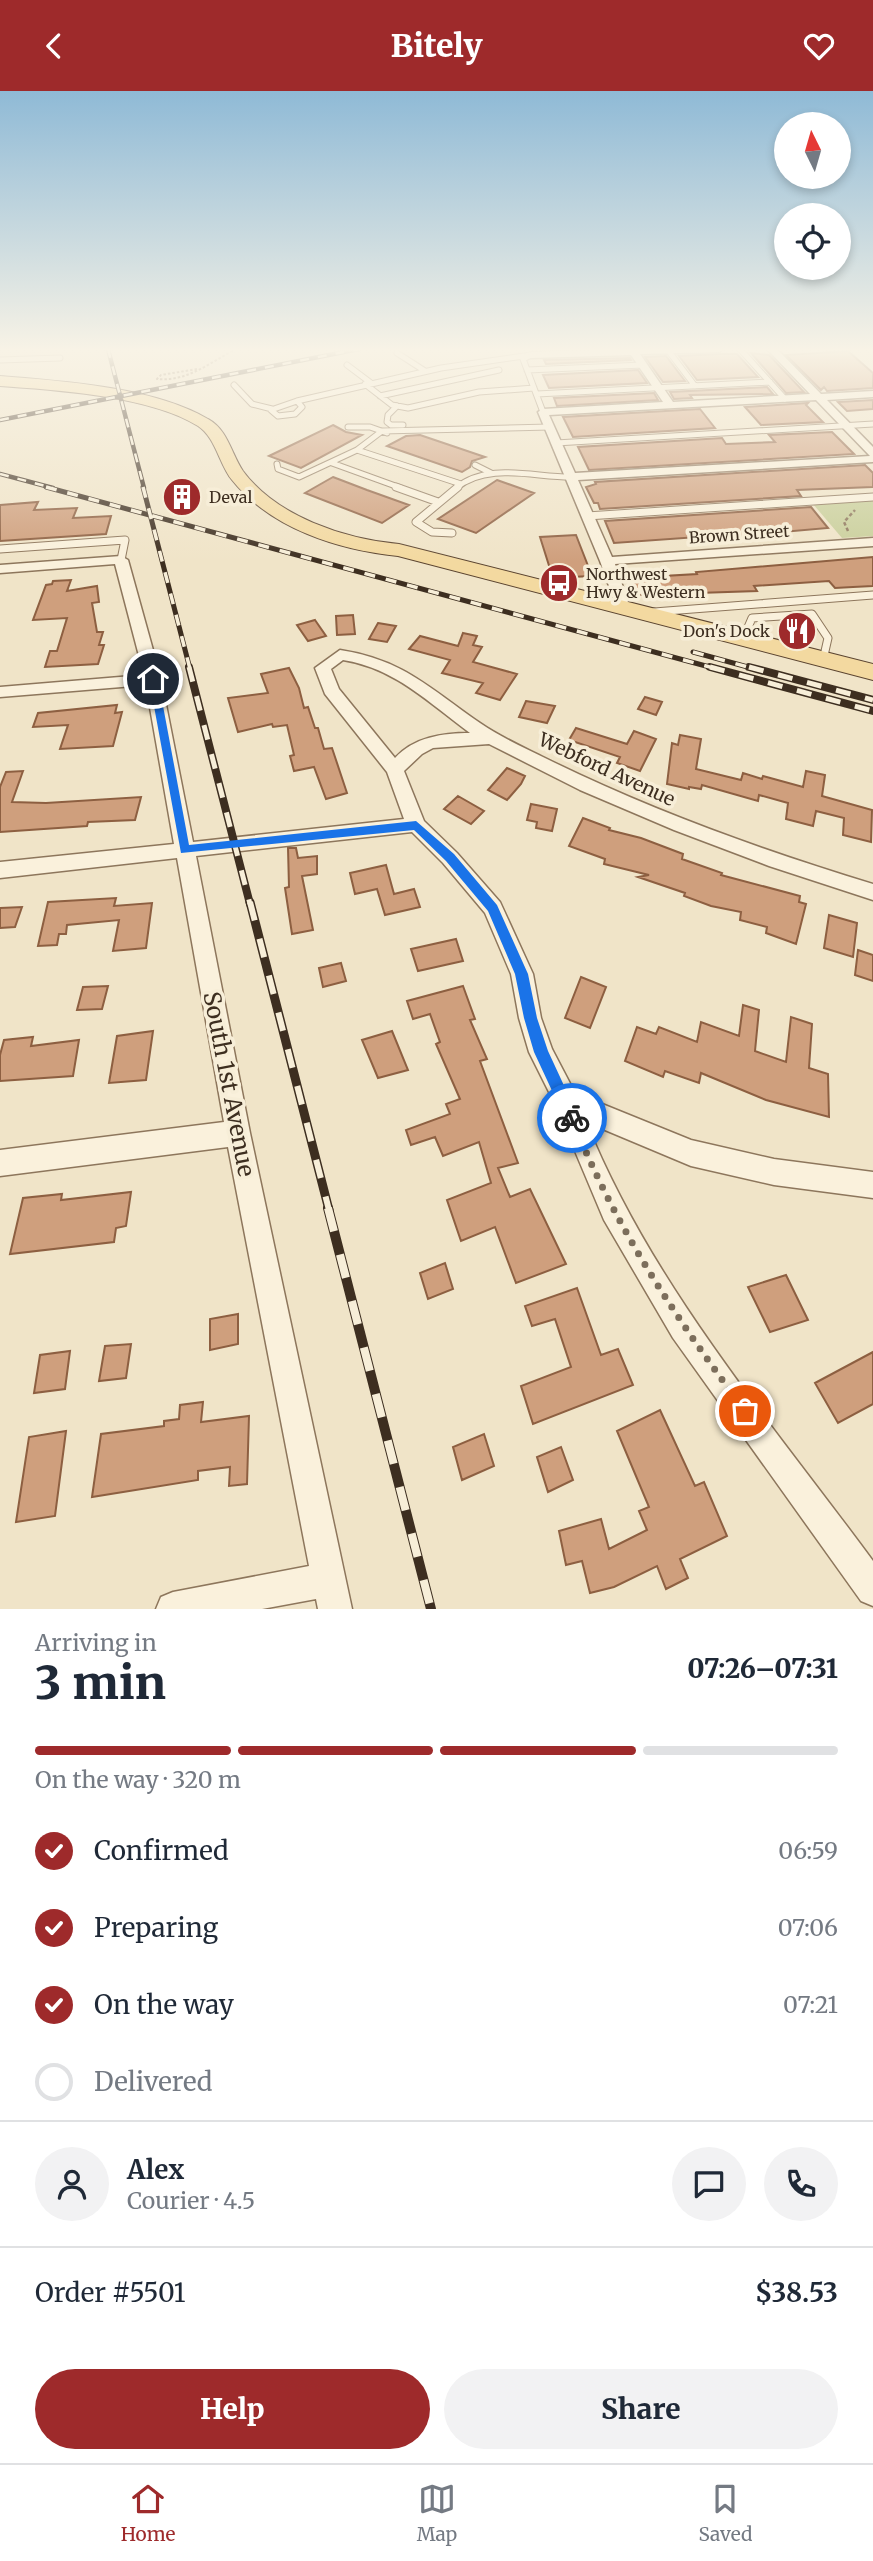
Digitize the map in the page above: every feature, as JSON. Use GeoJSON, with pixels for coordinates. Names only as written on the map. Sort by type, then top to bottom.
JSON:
{"type":"FeatureCollection","features":[{"type":"Feature","properties":{"kind":"main road"},"geometry":{"type":"LineString","coordinates":[[196,420],[213,430],[238,477],[265,503],[324,533],[873,673]]}},
{"type":"Feature","properties":{"kind":"street"},"geometry":{"type":"LineString","coordinates":[[547,420],[607,561],[632,610]]}},
{"type":"Feature","properties":{"kind":"street"},"geometry":{"type":"LineString","coordinates":[[841,420],[873,453]]}},
{"type":"Feature","properties":{"kind":"street"},"geometry":{"type":"LineString","coordinates":[[570,477],[873,459]]}},
{"type":"Feature","properties":{"kind":"street","name":"Brown Street"},"geometry":{"type":"LineString","coordinates":[[607,561],[873,543]]}},
{"type":"Feature","properties":{"kind":"street"},"geometry":{"type":"LineString","coordinates":[[0,569],[121,560]]}},
{"type":"Feature","properties":{"kind":"street","name":"South 1st Avenue"},"geometry":{"type":"LineString","coordinates":[[121,560],[153,679],[239,1133],[332,1594]]}},
{"type":"Feature","properties":{"kind":"street","name":"Webford Avenue"},"geometry":{"type":"LineString","coordinates":[[395,770],[331,690],[323,668],[340,655],[364,657],[402,672],[493,738],[641,810],[728,844],[873,892]]}},
{"type":"Feature","properties":{"kind":"street"},"geometry":{"type":"LineString","coordinates":[[0,692],[153,679]]}},
{"type":"Feature","properties":{"kind":"street"},"geometry":{"type":"LineString","coordinates":[[493,738],[431,741],[416,748],[395,770],[416,825],[450,857],[493,908],[522,974],[530,1018],[541,1052],[566,1101],[613,1211],[683,1328],[873,1589]]}},
{"type":"Feature","properties":{"kind":"street"},"geometry":{"type":"LineString","coordinates":[[0,870],[416,825]]}},
{"type":"Feature","properties":{"kind":"street"},"geometry":{"type":"LineString","coordinates":[[566,1101],[691,1153],[774,1172],[873,1185]]}},
{"type":"Feature","properties":{"kind":"street"},"geometry":{"type":"LineString","coordinates":[[0,1163],[239,1133]]}},
{"type":"Feature","properties":{"kind":"street"},"geometry":{"type":"LineString","coordinates":[[192,1607],[332,1594]]}},
{"type":"Feature","properties":{"kind":"lane"},"geometry":{"type":"LineString","coordinates":[[387,420],[388,424],[460,423]]}},
{"type":"Feature","properties":{"kind":"lane"},"geometry":{"type":"LineString","coordinates":[[556,443],[873,424]]}},
{"type":"Feature","properties":{"kind":"lane"},"geometry":{"type":"LineString","coordinates":[[348,427],[358,425],[397,438]]}},
{"type":"Feature","properties":{"kind":"lane"},"geometry":{"type":"LineString","coordinates":[[277,464],[278,469],[299,477],[357,450],[382,431],[550,427]]}},
{"type":"Feature","properties":{"kind":"lane"},"geometry":{"type":"LineString","coordinates":[[357,450],[461,484]]}},
{"type":"Feature","properties":{"kind":"lane"},"geometry":{"type":"LineString","coordinates":[[332,463],[438,502]]}},
{"type":"Feature","properties":{"kind":"lane"},"geometry":{"type":"LineString","coordinates":[[475,465],[491,473]]}},
{"type":"Feature","properties":{"kind":"lane"},"geometry":{"type":"LineString","coordinates":[[452,533],[432,532],[416,522],[461,484],[491,473],[570,477]]}},
{"type":"Feature","properties":{"kind":"lane"},"geometry":{"type":"LineString","coordinates":[[587,516],[873,497]]}},
{"type":"Feature","properties":{"kind":"lane"},"geometry":{"type":"LineString","coordinates":[[0,549],[125,540],[121,560]]}},
{"type":"Feature","properties":{"kind":"lane"},"geometry":{"type":"LineString","coordinates":[[632,610],[873,595]]}},
{"type":"Feature","properties":{"kind":"lane"},"geometry":{"type":"LineString","coordinates":[[743,639],[752,618],[812,614],[828,638],[823,660]]}},
{"type":"Feature","properties":{"kind":"path"},"geometry":{"type":"LineString","coordinates":[[851,535],[844,522],[859,506]]}},
{"type":"Feature","properties":{"kind":"green space"},"geometry":{"type":"Polygon","coordinates":[[[873,499],[873,536],[842,538],[813,504],[873,499]]]}},
{"type":"Feature","properties":{"kind":"building"},"geometry":{"type":"Polygon","coordinates":[[[564,420],[709,420],[715,428],[573,437],[564,420]]]}},
{"type":"Feature","properties":{"kind":"building"},"geometry":{"type":"Polygon","coordinates":[[[756,420],[823,422],[761,425],[756,420]]]}},
{"type":"Feature","properties":{"kind":"building"},"geometry":{"type":"Polygon","coordinates":[[[333,425],[346,432],[362,435],[301,468],[269,456],[333,425]]]}},
{"type":"Feature","properties":{"kind":"building"},"geometry":{"type":"Polygon","coordinates":[[[832,432],[854,454],[589,470],[578,447],[722,438],[726,444],[775,442],[769,435],[832,432]]]}},
{"type":"Feature","properties":{"kind":"building"},"geometry":{"type":"Polygon","coordinates":[[[420,435],[485,457],[472,461],[470,467],[462,472],[387,446],[406,436],[420,435]]]}},
{"type":"Feature","properties":{"kind":"building"},"geometry":{"type":"Polygon","coordinates":[[[865,465],[873,473],[873,487],[797,490],[801,496],[600,509],[586,487],[596,484],[595,482],[865,465]]]}},
{"type":"Feature","properties":{"kind":"building"},"geometry":{"type":"Polygon","coordinates":[[[333,477],[409,505],[382,523],[305,493],[333,477]]]}},
{"type":"Feature","properties":{"kind":"building"},"geometry":{"type":"Polygon","coordinates":[[[497,480],[534,493],[476,533],[438,519],[497,480]]]}},
{"type":"Feature","properties":{"kind":"building"},"geometry":{"type":"Polygon","coordinates":[[[38,502],[34,510],[77,508],[73,518],[111,516],[106,534],[0,541],[0,505],[38,502]]]}},
{"type":"Feature","properties":{"kind":"building"},"geometry":{"type":"Polygon","coordinates":[[[811,507],[828,528],[759,534],[760,536],[742,537],[740,534],[614,543],[605,521],[811,507]]]}},
{"type":"Feature","properties":{"kind":"building"},"geometry":{"type":"Polygon","coordinates":[[[576,535],[592,576],[571,577],[558,571],[551,572],[540,537],[576,535]]]}},
{"type":"Feature","properties":{"kind":"building"},"geometry":{"type":"Polygon","coordinates":[[[873,557],[873,586],[835,588],[829,581],[754,586],[757,591],[637,595],[629,578],[697,574],[696,572],[873,557]]]}},
{"type":"Feature","properties":{"kind":"building"},"geometry":{"type":"Polygon","coordinates":[[[71,580],[67,591],[97,586],[99,602],[92,603],[97,632],[103,632],[99,645],[104,645],[98,664],[45,667],[50,651],[57,651],[67,618],[33,620],[46,585],[52,584],[53,581],[71,580]]]}},
{"type":"Feature","properties":{"kind":"building"},"geometry":{"type":"Polygon","coordinates":[[[353,615],[355,634],[337,635],[336,616],[353,615]]]}},
{"type":"Feature","properties":{"kind":"building"},"geometry":{"type":"Polygon","coordinates":[[[315,620],[326,636],[308,641],[297,625],[315,620]]]}},
{"type":"Feature","properties":{"kind":"building","name":"Don's Dock"},"geometry":{"type":"Polygon","coordinates":[[[793,621],[812,624],[814,628],[810,640],[790,635],[793,621]]]}},
{"type":"Feature","properties":{"kind":"building"},"geometry":{"type":"Polygon","coordinates":[[[378,623],[396,626],[387,642],[369,639],[378,623]]]}},
{"type":"Feature","properties":{"kind":"building"},"geometry":{"type":"Polygon","coordinates":[[[463,633],[477,636],[473,645],[482,647],[473,662],[517,674],[500,700],[476,693],[483,683],[442,673],[450,660],[409,649],[420,636],[458,646],[463,633]]]}},
{"type":"Feature","properties":{"kind":"building"},"geometry":{"type":"Polygon","coordinates":[[[289,668],[299,688],[304,708],[308,707],[315,728],[318,728],[324,749],[332,748],[347,793],[326,799],[314,767],[294,771],[290,756],[294,755],[287,725],[273,727],[272,724],[238,732],[228,698],[268,693],[261,674],[289,668]]]}},
{"type":"Feature","properties":{"kind":"building"},"geometry":{"type":"Polygon","coordinates":[[[645,697],[662,702],[656,715],[638,709],[645,697]]]}},
{"type":"Feature","properties":{"kind":"building"},"geometry":{"type":"Polygon","coordinates":[[[526,701],[555,706],[547,723],[519,717],[526,701]]]}},
{"type":"Feature","properties":{"kind":"building"},"geometry":{"type":"Polygon","coordinates":[[[117,705],[115,713],[122,712],[113,746],[60,749],[68,725],[33,727],[38,713],[117,705]]]}},
{"type":"Feature","properties":{"kind":"building"},"geometry":{"type":"Polygon","coordinates":[[[576,728],[627,744],[634,731],[656,739],[640,771],[617,763],[620,757],[569,740],[576,728]]]}},
{"type":"Feature","properties":{"kind":"building"},"geometry":{"type":"Polygon","coordinates":[[[680,735],[701,739],[696,769],[741,780],[743,773],[762,779],[763,776],[803,787],[806,771],[825,775],[822,796],[872,810],[871,842],[843,835],[844,818],[816,811],[813,826],[786,819],[788,803],[759,795],[758,801],[702,785],[701,789],[689,789],[667,784],[672,743],[678,745],[680,735]]]}},
{"type":"Feature","properties":{"kind":"building"},"geometry":{"type":"Polygon","coordinates":[[[507,768],[525,776],[507,800],[488,790],[507,768]]]}},
{"type":"Feature","properties":{"kind":"building"},"geometry":{"type":"Polygon","coordinates":[[[23,771],[12,802],[46,803],[141,797],[135,820],[88,822],[87,826],[0,832],[0,787],[6,772],[23,771]]]}},
{"type":"Feature","properties":{"kind":"building"},"geometry":{"type":"Polygon","coordinates":[[[458,796],[484,811],[471,824],[444,809],[458,796]]]}},
{"type":"Feature","properties":{"kind":"building"},"geometry":{"type":"Polygon","coordinates":[[[531,804],[557,809],[552,831],[536,828],[537,822],[527,820],[531,804]]]}},
{"type":"Feature","properties":{"kind":"building"},"geometry":{"type":"Polygon","coordinates":[[[583,818],[610,828],[609,830],[641,838],[683,854],[682,859],[722,873],[721,875],[800,896],[799,902],[806,904],[796,944],[766,933],[767,927],[740,920],[741,912],[711,906],[684,896],[685,893],[638,877],[649,875],[604,864],[605,859],[569,846],[583,818]]]}},
{"type":"Feature","properties":{"kind":"building"},"geometry":{"type":"Polygon","coordinates":[[[288,848],[296,848],[298,858],[317,856],[317,874],[302,876],[313,930],[292,934],[285,888],[289,887],[288,848]]]}},
{"type":"Feature","properties":{"kind":"building"},"geometry":{"type":"Polygon","coordinates":[[[386,865],[394,894],[414,889],[420,907],[385,915],[377,889],[355,894],[350,873],[386,865]]]}},
{"type":"Feature","properties":{"kind":"building"},"geometry":{"type":"Polygon","coordinates":[[[116,898],[114,906],[152,903],[146,948],[113,951],[119,920],[67,925],[66,934],[59,934],[57,945],[38,946],[48,902],[116,898]]]}},
{"type":"Feature","properties":{"kind":"building"},"geometry":{"type":"Polygon","coordinates":[[[22,907],[15,927],[0,928],[0,908],[22,907]]]}},
{"type":"Feature","properties":{"kind":"building"},"geometry":{"type":"Polygon","coordinates":[[[829,915],[857,923],[853,957],[824,948],[829,915]]]}},
{"type":"Feature","properties":{"kind":"building"},"geometry":{"type":"Polygon","coordinates":[[[456,939],[463,961],[418,971],[411,949],[456,939]]]}},
{"type":"Feature","properties":{"kind":"building"},"geometry":{"type":"Polygon","coordinates":[[[858,950],[873,955],[873,981],[855,975],[858,950]]]}},
{"type":"Feature","properties":{"kind":"building"},"geometry":{"type":"Polygon","coordinates":[[[341,963],[346,981],[323,987],[319,968],[341,963]]]}},
{"type":"Feature","properties":{"kind":"building"},"geometry":{"type":"Polygon","coordinates":[[[581,977],[606,987],[590,1028],[565,1018],[581,977]]]}},
{"type":"Feature","properties":{"kind":"building"},"geometry":{"type":"Polygon","coordinates":[[[108,986],[102,1009],[77,1010],[83,987],[108,986]]]}},
{"type":"Feature","properties":{"kind":"building"},"geometry":{"type":"Polygon","coordinates":[[[463,986],[475,1019],[470,1020],[487,1059],[480,1061],[518,1163],[498,1168],[510,1197],[530,1189],[566,1264],[516,1283],[495,1227],[461,1241],[447,1200],[491,1183],[479,1142],[443,1156],[435,1137],[411,1145],[406,1130],[450,1114],[446,1104],[460,1099],[436,1044],[440,1042],[430,1014],[413,1019],[407,1001],[463,986]]]}},
{"type":"Feature","properties":{"kind":"building"},"geometry":{"type":"Polygon","coordinates":[[[743,1005],[759,1010],[755,1051],[786,1062],[791,1017],[812,1024],[809,1068],[828,1074],[829,1117],[766,1100],[701,1073],[699,1083],[665,1071],[663,1077],[625,1061],[637,1027],[656,1034],[659,1027],[697,1042],[701,1022],[739,1036],[743,1005]]]}},
{"type":"Feature","properties":{"kind":"building"},"geometry":{"type":"Polygon","coordinates":[[[153,1031],[146,1080],[109,1083],[117,1036],[153,1031]]]}},
{"type":"Feature","properties":{"kind":"building"},"geometry":{"type":"Polygon","coordinates":[[[392,1031],[408,1070],[378,1078],[362,1040],[392,1031]]]}},
{"type":"Feature","properties":{"kind":"building"},"geometry":{"type":"Polygon","coordinates":[[[33,1037],[31,1046],[79,1040],[73,1076],[0,1081],[0,1055],[4,1040],[33,1037]]]}},
{"type":"Feature","properties":{"kind":"building"},"geometry":{"type":"Polygon","coordinates":[[[131,1192],[126,1226],[116,1228],[114,1242],[10,1254],[23,1198],[62,1194],[61,1200],[131,1192]]]}},
{"type":"Feature","properties":{"kind":"building"},"geometry":{"type":"Polygon","coordinates":[[[445,1263],[453,1289],[428,1299],[420,1273],[445,1263]]]}},
{"type":"Feature","properties":{"kind":"building"},"geometry":{"type":"Polygon","coordinates":[[[786,1275],[808,1320],[770,1332],[748,1287],[786,1275]]]}},
{"type":"Feature","properties":{"kind":"building"},"geometry":{"type":"Polygon","coordinates":[[[577,1288],[601,1355],[618,1349],[633,1385],[533,1424],[521,1386],[571,1367],[555,1319],[532,1326],[525,1306],[577,1288]]]}},
{"type":"Feature","properties":{"kind":"building"},"geometry":{"type":"Polygon","coordinates":[[[238,1314],[238,1344],[210,1350],[210,1319],[238,1314]]]}},
{"type":"Feature","properties":{"kind":"building"},"geometry":{"type":"Polygon","coordinates":[[[131,1344],[126,1378],[99,1381],[105,1346],[131,1344]]]}},
{"type":"Feature","properties":{"kind":"building"},"geometry":{"type":"Polygon","coordinates":[[[70,1351],[65,1389],[34,1393],[40,1355],[70,1351]]]}},
{"type":"Feature","properties":{"kind":"building"},"geometry":{"type":"Polygon","coordinates":[[[873,1352],[873,1404],[838,1423],[815,1383],[873,1352]]]}},
{"type":"Feature","properties":{"kind":"building"},"geometry":{"type":"Polygon","coordinates":[[[203,1402],[201,1422],[249,1416],[247,1484],[229,1486],[230,1467],[198,1471],[198,1480],[92,1497],[101,1434],[164,1426],[164,1421],[179,1419],[180,1405],[203,1402]]]}},
{"type":"Feature","properties":{"kind":"building"},"geometry":{"type":"Polygon","coordinates":[[[660,1410],[695,1486],[704,1482],[727,1536],[680,1559],[688,1578],[666,1589],[657,1566],[614,1587],[590,1593],[582,1561],[566,1565],[559,1531],[601,1519],[609,1549],[647,1530],[639,1511],[649,1507],[617,1431],[660,1410]]]}},
{"type":"Feature","properties":{"kind":"building"},"geometry":{"type":"Polygon","coordinates":[[[66,1431],[55,1516],[16,1522],[29,1437],[66,1431]]]}},
{"type":"Feature","properties":{"kind":"building"},"geometry":{"type":"Polygon","coordinates":[[[484,1434],[494,1466],[462,1480],[453,1447],[484,1434]]]}},
{"type":"Feature","properties":{"kind":"building"},"geometry":{"type":"Polygon","coordinates":[[[561,1447],[573,1480],[548,1492],[537,1457],[561,1447]]]}},
{"type":"Feature","properties":{"kind":"railway"},"geometry":{"type":"LineString","coordinates":[[126,420],[144,488]]}},
{"type":"Feature","properties":{"kind":"railway"},"geometry":{"type":"LineString","coordinates":[[0,474],[53,488]]}},
{"type":"Feature","properties":{"kind":"railway"},"geometry":{"type":"LineString","coordinates":[[46,487],[150,515]]}},
{"type":"Feature","properties":{"kind":"railway"},"geometry":{"type":"LineString","coordinates":[[143,487],[150,515]]}},
{"type":"Feature","properties":{"kind":"railway"},"geometry":{"type":"LineString","coordinates":[[150,515],[717,669]]}},
{"type":"Feature","properties":{"kind":"railway"},"geometry":{"type":"LineString","coordinates":[[150,515],[190,669]]}},
{"type":"Feature","properties":{"kind":"railway"},"geometry":{"type":"LineString","coordinates":[[693,652],[755,669]]}},
{"type":"Feature","properties":{"kind":"railway"},"geometry":{"type":"LineString","coordinates":[[189,667],[250,904]]}},
{"type":"Feature","properties":{"kind":"railway"},"geometry":{"type":"LineString","coordinates":[[710,667],[873,711]]}},
{"type":"Feature","properties":{"kind":"railway"},"geometry":{"type":"LineString","coordinates":[[749,667],[873,700]]}},
{"type":"Feature","properties":{"kind":"railway"},"geometry":{"type":"LineString","coordinates":[[250,902],[329,1210]]}},
{"type":"Feature","properties":{"kind":"railway"},"geometry":{"type":"LineString","coordinates":[[328,1208],[431,1609]]}},
{"type":"Feature","properties":{"kind":"way so far"},"geometry":{"type":"LineString","coordinates":[[572,1118],[613,1211],[683,1328],[745,1411]]}},
{"type":"Feature","properties":{"kind":"place","name":"Deval"},"geometry":{"type":"Point","coordinates":[182,497]}},
{"type":"Feature","properties":{"kind":"place","name":"Northwest Hwy & Western"},"geometry":{"type":"Point","coordinates":[559,583]}},
{"type":"Feature","properties":{"kind":"place","name":"Don's Dock"},"geometry":{"type":"Point","coordinates":[797,631]}},
{"type":"Feature","properties":{"kind":"route"},"geometry":{"type":"LineString","coordinates":[[153,679],[185,849],[416,825],[450,857],[493,908],[522,974],[530,1018],[541,1052],[572,1118]]}}]}
